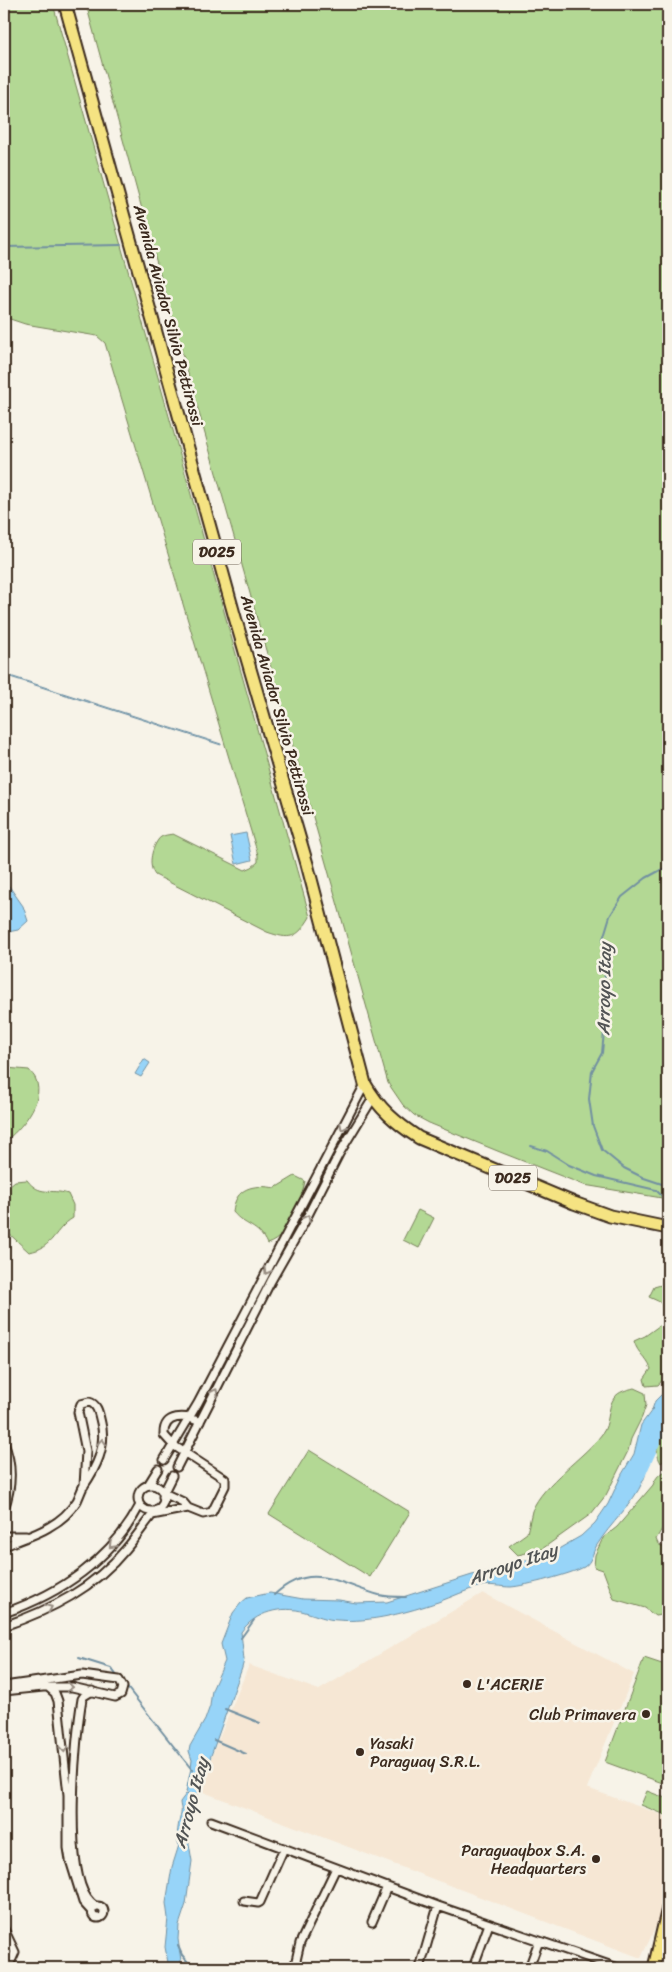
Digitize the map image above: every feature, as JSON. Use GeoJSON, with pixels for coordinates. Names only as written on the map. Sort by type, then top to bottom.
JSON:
{"type":"FeatureCollection","features":[{"type":"Feature","properties":{"kind":"main road","name":"Avenida Aviador Silvio Pettirossi"},"geometry":{"type":"LineString","coordinates":[[65,4],[234,614],[307,864],[366,1084],[373,1098],[397,1124],[419,1138],[583,1207],[610,1216],[668,1228]]}},
{"type":"Feature","properties":{"kind":"main road"},"geometry":{"type":"LineString","coordinates":[[654,1968],[667,1914]]}},
{"type":"Feature","properties":{"kind":"street"},"geometry":{"type":"LineString","coordinates":[[164,1460],[190,1417],[366,1084]]}},
{"type":"Feature","properties":{"kind":"street"},"geometry":{"type":"LineString","coordinates":[[177,1467],[339,1154],[373,1098]]}},
{"type":"Feature","properties":{"kind":"street"},"geometry":{"type":"LineString","coordinates":[[247,1308],[256,1312]]}},
{"type":"Feature","properties":{"kind":"street"},"geometry":{"type":"LineString","coordinates":[[5,1546],[48,1528],[64,1516],[77,1501],[94,1471],[104,1439],[95,1405],[89,1402],[81,1404],[78,1412],[86,1451],[84,1486]]}},
{"type":"Feature","properties":{"kind":"street"},"geometry":{"type":"LineString","coordinates":[[140,1506],[154,1512],[188,1508],[204,1514],[210,1514],[226,1482],[222,1476],[173,1445],[164,1435],[164,1428],[167,1422],[184,1416],[200,1422]]}},
{"type":"Feature","properties":{"kind":"street"},"geometry":{"type":"LineString","coordinates":[[4,1443],[10,1466],[10,1484],[4,1509]]}},
{"type":"Feature","properties":{"kind":"street"},"geometry":{"type":"LineString","coordinates":[[4,1613],[46,1596],[81,1574],[116,1542],[132,1522],[140,1506],[138,1495],[148,1485],[158,1469]]}},
{"type":"Feature","properties":{"kind":"street"},"geometry":{"type":"LineString","coordinates":[[4,1626],[53,1607],[88,1584],[125,1550],[162,1504],[163,1495],[172,1476]]}},
{"type":"Feature","properties":{"kind":"street"},"geometry":{"type":"LineString","coordinates":[[148,1485],[158,1488],[163,1495]]}},
{"type":"Feature","properties":{"kind":"street"},"geometry":{"type":"LineString","coordinates":[[163,1495],[168,1494],[183,1502],[188,1508]]}},
{"type":"Feature","properties":{"kind":"street"},"geometry":{"type":"LineString","coordinates":[[5,1534],[28,1536]]}},
{"type":"Feature","properties":{"kind":"street"},"geometry":{"type":"LineString","coordinates":[[5,1534],[9,1540],[5,1546]]}},
{"type":"Feature","properties":{"kind":"street"},"geometry":{"type":"LineString","coordinates":[[4,1686],[91,1675],[119,1680],[123,1687],[121,1694],[115,1697],[92,1690],[72,1687],[4,1691]]}},
{"type":"Feature","properties":{"kind":"street"},"geometry":{"type":"LineString","coordinates":[[48,1687],[55,1693],[58,1701],[68,1795],[68,1848],[70,1860],[83,1902],[93,1909],[85,1895],[77,1869],[73,1801],[77,1725],[84,1696],[92,1690]]}},
{"type":"Feature","properties":{"kind":"street"},"geometry":{"type":"LineString","coordinates":[[211,1821],[438,1906],[618,1968]]}},
{"type":"Feature","properties":{"kind":"street"},"geometry":{"type":"LineString","coordinates":[[244,1901],[260,1902],[284,1848]]}},
{"type":"Feature","properties":{"kind":"street"},"geometry":{"type":"LineString","coordinates":[[294,1964],[300,1943],[336,1868]]}},
{"type":"Feature","properties":{"kind":"street"},"geometry":{"type":"LineString","coordinates":[[372,1922],[387,1887]]}},
{"type":"Feature","properties":{"kind":"street"},"geometry":{"type":"LineString","coordinates":[[420,1968],[438,1906]]}},
{"type":"Feature","properties":{"kind":"street"},"geometry":{"type":"LineString","coordinates":[[474,1968],[488,1924]]}},
{"type":"Feature","properties":{"kind":"street"},"geometry":{"type":"LineString","coordinates":[[4,1929],[15,1952],[11,1961],[4,1962]]}},
{"type":"Feature","properties":{"kind":"street"},"geometry":{"type":"LineString","coordinates":[[529,1968],[539,1941]]}},
{"type":"Feature","properties":{"kind":"shaded area"},"geometry":{"type":"Polygon","coordinates":[[[668,1493],[668,1604],[657,1599],[668,1493]]]}},
{"type":"Feature","properties":{"kind":"shaded area"},"geometry":{"type":"Polygon","coordinates":[[[483,1593],[634,1674],[587,1788],[668,1817],[668,1887],[658,1922],[641,1958],[198,1790],[249,1665],[319,1690],[483,1593]]]}},
{"type":"Feature","properties":{"kind":"green space"},"geometry":{"type":"Polygon","coordinates":[[[4,4],[53,4],[310,917],[301,930],[292,936],[287,937],[267,932],[155,875],[153,871],[151,863],[152,853],[159,838],[173,834],[245,870],[258,862],[258,855],[105,343],[97,336],[25,324],[4,317],[4,4]]]}},
{"type":"Feature","properties":{"kind":"green space"},"geometry":{"type":"Polygon","coordinates":[[[86,4],[668,4],[668,1199],[584,1185],[429,1123],[414,1115],[403,1105],[388,1083],[152,246],[86,4]]]}},
{"type":"Feature","properties":{"kind":"green space"},"geometry":{"type":"Polygon","coordinates":[[[4,1065],[6,1068],[29,1070],[38,1088],[34,1106],[24,1123],[4,1142],[4,1065]]]}},
{"type":"Feature","properties":{"kind":"green space"},"geometry":{"type":"Polygon","coordinates":[[[295,1176],[305,1181],[301,1199],[288,1227],[275,1240],[267,1244],[260,1233],[242,1221],[233,1212],[237,1197],[242,1192],[253,1187],[275,1188],[295,1176]]]}},
{"type":"Feature","properties":{"kind":"green space"},"geometry":{"type":"Polygon","coordinates":[[[27,1180],[36,1189],[68,1194],[73,1205],[73,1218],[44,1247],[29,1252],[4,1229],[4,1190],[15,1181],[27,1180]]]}},
{"type":"Feature","properties":{"kind":"green space"},"geometry":{"type":"Polygon","coordinates":[[[418,1210],[434,1218],[419,1248],[403,1240],[418,1210]]]}},
{"type":"Feature","properties":{"kind":"green space"},"geometry":{"type":"Polygon","coordinates":[[[668,1283],[668,1374],[658,1385],[646,1386],[644,1379],[651,1369],[634,1341],[645,1336],[663,1323],[666,1312],[660,1302],[649,1297],[654,1287],[668,1283]]]}},
{"type":"Feature","properties":{"kind":"green space"},"geometry":{"type":"Polygon","coordinates":[[[634,1388],[645,1393],[646,1405],[631,1439],[628,1451],[606,1495],[591,1514],[542,1549],[518,1555],[509,1546],[527,1533],[532,1511],[537,1501],[554,1481],[605,1430],[610,1406],[614,1398],[623,1391],[634,1388]]]}},
{"type":"Feature","properties":{"kind":"green space"},"geometry":{"type":"Polygon","coordinates":[[[668,1421],[668,1458],[661,1463],[657,1452],[658,1441],[668,1421]]]}},
{"type":"Feature","properties":{"kind":"green space"},"geometry":{"type":"Polygon","coordinates":[[[309,1450],[410,1512],[370,1577],[269,1514],[309,1450]]]}},
{"type":"Feature","properties":{"kind":"green space"},"geometry":{"type":"Polygon","coordinates":[[[668,1471],[668,1522],[656,1539],[658,1544],[668,1550],[668,1614],[655,1616],[645,1608],[614,1599],[603,1570],[594,1567],[595,1555],[603,1538],[617,1527],[653,1485],[659,1475],[668,1471]]]}},
{"type":"Feature","properties":{"kind":"green space","name":"Club Primavera"},"geometry":{"type":"Polygon","coordinates":[[[644,1658],[668,1666],[668,1785],[605,1762],[644,1658]]]}},
{"type":"Feature","properties":{"kind":"green space"},"geometry":{"type":"Polygon","coordinates":[[[647,1791],[668,1799],[668,1816],[641,1805],[647,1791]]]}},
{"type":"Feature","properties":{"kind":"green space"},"geometry":{"type":"Polygon","coordinates":[[[668,1931],[668,1968],[663,1968],[661,1958],[668,1931]]]}},
{"type":"Feature","properties":{"kind":"water"},"geometry":{"type":"Polygon","coordinates":[[[4,675],[221,744],[221,745],[4,675]]]}},
{"type":"Feature","properties":{"kind":"water"},"geometry":{"type":"Polygon","coordinates":[[[246,833],[252,860],[236,864],[230,836],[246,833]]]}},
{"type":"Feature","properties":{"kind":"water"},"geometry":{"type":"Polygon","coordinates":[[[4,879],[23,906],[28,921],[18,930],[8,932],[4,928],[4,879]]]}},
{"type":"Feature","properties":{"kind":"water"},"geometry":{"type":"Polygon","coordinates":[[[144,1059],[150,1063],[141,1077],[135,1074],[144,1059]]]}},
{"type":"Feature","properties":{"kind":"water"},"geometry":{"type":"Polygon","coordinates":[[[668,1388],[668,1411],[649,1442],[645,1477],[633,1498],[602,1537],[589,1563],[584,1567],[559,1576],[518,1586],[481,1586],[426,1606],[376,1618],[334,1620],[287,1609],[270,1612],[254,1619],[241,1632],[244,1660],[242,1668],[196,1798],[186,1792],[192,1760],[189,1751],[190,1746],[205,1720],[210,1706],[212,1690],[225,1661],[221,1644],[233,1613],[241,1603],[247,1598],[270,1593],[303,1599],[339,1600],[356,1603],[387,1602],[555,1551],[581,1536],[595,1523],[608,1504],[634,1454],[641,1425],[652,1410],[655,1401],[668,1388]]]}},
{"type":"Feature","properties":{"kind":"water"},"geometry":{"type":"Polygon","coordinates":[[[186,1794],[195,1798],[193,1812],[189,1816],[186,1826],[192,1861],[186,1904],[179,1925],[178,1939],[182,1968],[169,1968],[165,1947],[168,1918],[166,1903],[172,1867],[179,1845],[177,1834],[181,1812],[180,1802],[186,1794]]]}},
{"type":"Feature","properties":{"kind":"waterway"},"geometry":{"type":"LineString","coordinates":[[4,247],[121,245]]}},
{"type":"Feature","properties":{"kind":"waterway","name":"Arroyo Itay"},"geometry":{"type":"LineString","coordinates":[[668,866],[646,878],[622,897],[610,916],[603,939],[606,1003],[602,1053],[592,1071],[589,1099],[593,1126],[602,1150],[624,1168],[644,1178],[668,1186]]}},
{"type":"Feature","properties":{"kind":"waterway"},"geometry":{"type":"LineString","coordinates":[[531,1146],[547,1151],[569,1165],[596,1176],[656,1190],[668,1202]]}},
{"type":"Feature","properties":{"kind":"waterway","name":"Arroyo Itay"},"geometry":{"type":"LineString","coordinates":[[639,1475],[668,1412]]}},
{"type":"Feature","properties":{"kind":"waterway","name":"Arroyo Itay"},"geometry":{"type":"LineString","coordinates":[[274,1595],[287,1584],[313,1577],[338,1581],[379,1595],[406,1597]]}},
{"type":"Feature","properties":{"kind":"waterway","name":"Arroyo Itay"},"geometry":{"type":"LineString","coordinates":[[241,1638],[254,1620]]}},
{"type":"Feature","properties":{"kind":"waterway"},"geometry":{"type":"LineString","coordinates":[[79,1658],[111,1668],[118,1677]]}},
{"type":"Feature","properties":{"kind":"waterway"},"geometry":{"type":"LineString","coordinates":[[126,1686],[193,1771]]}},
{"type":"Feature","properties":{"kind":"waterway"},"geometry":{"type":"LineString","coordinates":[[225,1709],[260,1723]]}},
{"type":"Feature","properties":{"kind":"waterway"},"geometry":{"type":"LineString","coordinates":[[214,1740],[246,1754]]}},
{"type":"Feature","properties":{"kind":"waterway","name":"Arroyo Itay"},"geometry":{"type":"LineString","coordinates":[[178,1946],[182,1955],[193,1968]]}},
{"type":"Feature","properties":{"kind":"waterway","name":"Arroyo Itay"},"geometry":{"type":"LineString","coordinates":[[329,1968],[352,1965],[356,1968]]}},
{"type":"Feature","properties":{"kind":"place","name":"L'ACERIE"},"geometry":{"type":"Point","coordinates":[467,1684]}},
{"type":"Feature","properties":{"kind":"place","name":"Club Primavera"},"geometry":{"type":"Point","coordinates":[646,1714]}},
{"type":"Feature","properties":{"kind":"place","name":"Yasaki Paraguay S.R.L."},"geometry":{"type":"Point","coordinates":[360,1752]}},
{"type":"Feature","properties":{"kind":"place","name":"Paraguaybox S.A. Headquarters"},"geometry":{"type":"Point","coordinates":[596,1859]}}]}
